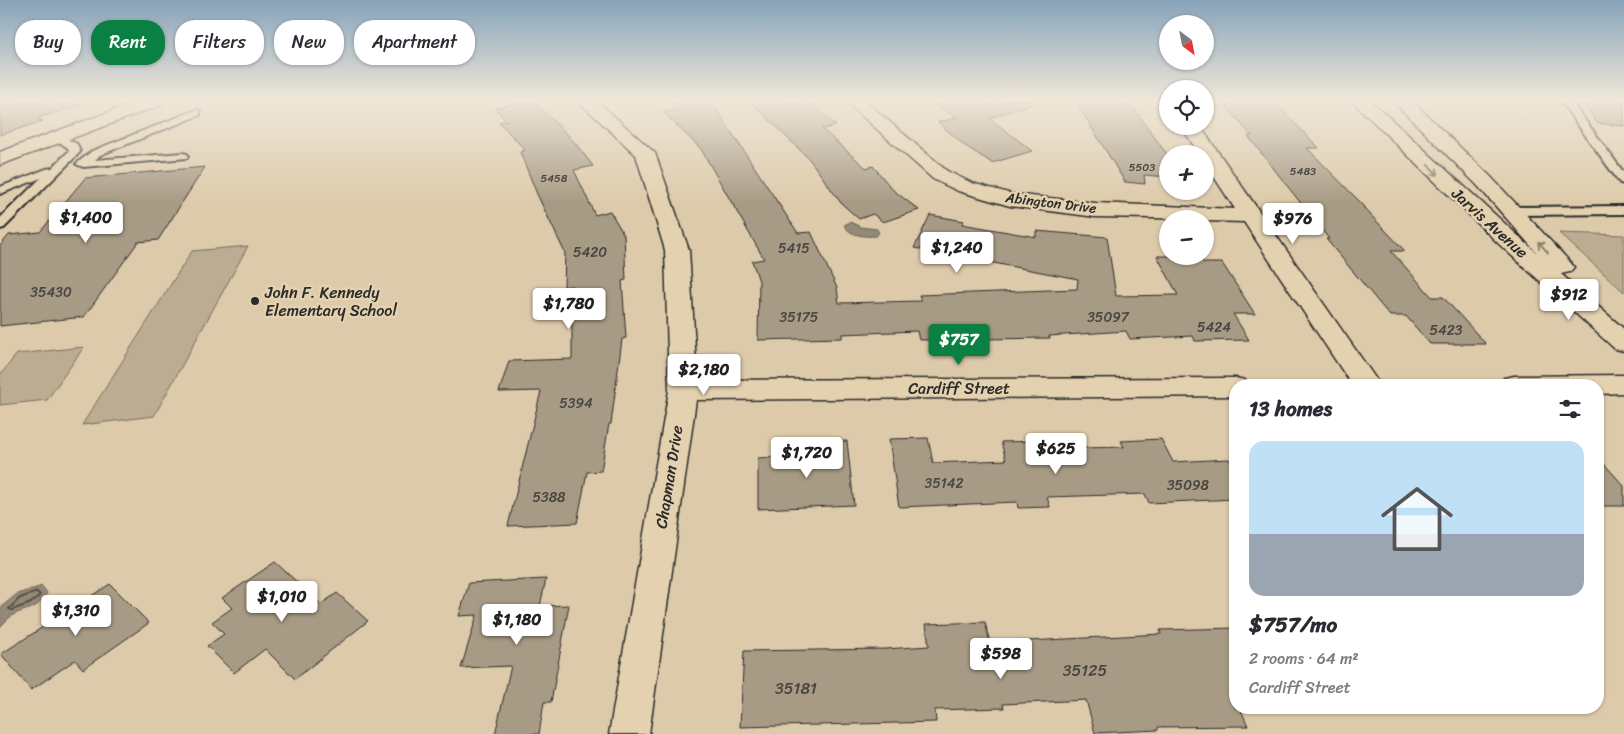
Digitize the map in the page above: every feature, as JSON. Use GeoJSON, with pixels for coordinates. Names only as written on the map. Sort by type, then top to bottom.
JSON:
{"type":"FeatureCollection","features":[{"type":"Feature","properties":{"kind":"street"},"geometry":{"type":"LineString","coordinates":[[0,158],[69,134]]}},
{"type":"Feature","properties":{"kind":"street","name":"Chapman Drive"},"geometry":{"type":"LineString","coordinates":[[625,134],[646,153],[677,250],[683,390],[629,734]]}},
{"type":"Feature","properties":{"kind":"street","name":"Abington Drive"},"geometry":{"type":"LineString","coordinates":[[893,134],[940,174],[965,187],[1001,198],[1096,210],[1250,216]]}},
{"type":"Feature","properties":{"kind":"street","name":"Jarvis Avenue"},"geometry":{"type":"LineString","coordinates":[[1396,134],[1509,240],[1624,343]]}},
{"type":"Feature","properties":{"kind":"street","name":"Jarvis Avenue"},"geometry":{"type":"LineString","coordinates":[[1436,134],[1484,181],[1624,334]]}},
{"type":"Feature","properties":{"kind":"street"},"geometry":{"type":"LineString","coordinates":[[1196,135],[1362,379]]}},
{"type":"Feature","properties":{"kind":"street"},"geometry":{"type":"LineString","coordinates":[[1604,384],[1624,384]]}},
{"type":"Feature","properties":{"kind":"street","name":"Cardiff Street"},"geometry":{"type":"LineString","coordinates":[[683,390],[1229,386]]}},
{"type":"Feature","properties":{"kind":"lane"},"geometry":{"type":"LineString","coordinates":[[83,164],[96,153],[143,134]]}},
{"type":"Feature","properties":{"kind":"lane"},"geometry":{"type":"LineString","coordinates":[[1590,134],[1624,181]]}},
{"type":"Feature","properties":{"kind":"lane"},"geometry":{"type":"LineString","coordinates":[[0,225],[75,152],[73,146],[59,138]]}},
{"type":"Feature","properties":{"kind":"lane"},"geometry":{"type":"LineString","coordinates":[[0,191],[45,174],[62,165],[183,156]]}},
{"type":"Feature","properties":{"kind":"lane"},"geometry":{"type":"LineString","coordinates":[[1511,211],[1624,210]]}},
{"type":"Feature","properties":{"kind":"shaded area"},"geometry":{"type":"Polygon","coordinates":[[[1559,233],[1624,235],[1624,292],[1559,233]]]}},
{"type":"Feature","properties":{"kind":"shaded area"},"geometry":{"type":"Polygon","coordinates":[[[248,246],[154,416],[82,425],[192,251],[248,246]]]}},
{"type":"Feature","properties":{"kind":"shaded area"},"geometry":{"type":"Polygon","coordinates":[[[84,347],[47,400],[0,405],[0,375],[17,354],[84,347]]]}},
{"type":"Feature","properties":{"kind":"water"},"geometry":{"type":"Polygon","coordinates":[[[850,222],[861,227],[877,229],[879,233],[876,236],[853,234],[844,225],[850,222]]]}},
{"type":"Feature","properties":{"kind":"water"},"geometry":{"type":"Polygon","coordinates":[[[42,586],[47,593],[40,602],[13,615],[0,627],[0,608],[17,594],[42,586]]]}},
{"type":"Feature","properties":{"kind":"building"},"geometry":{"type":"Polygon","coordinates":[[[510,134],[567,134],[593,166],[574,170],[595,215],[610,211],[624,235],[626,280],[622,281],[626,338],[622,339],[611,424],[609,424],[601,471],[587,472],[577,523],[508,526],[541,391],[499,392],[509,361],[572,359],[572,286],[564,287],[565,253],[537,194],[520,152],[525,150],[510,134]]]}},
{"type":"Feature","properties":{"kind":"building"},"geometry":{"type":"Polygon","coordinates":[[[686,134],[733,134],[798,233],[811,232],[837,288],[839,303],[921,301],[919,295],[1077,289],[1078,279],[914,248],[930,215],[964,221],[962,224],[1036,237],[1036,231],[1107,237],[1116,296],[1178,295],[1162,265],[1214,265],[1214,263],[1222,263],[1255,314],[1233,314],[1249,340],[1195,341],[1193,336],[1130,339],[1126,331],[1049,336],[1050,338],[919,340],[917,331],[842,334],[842,338],[758,340],[759,281],[752,261],[764,259],[701,149],[686,134]]]}},
{"type":"Feature","properties":{"kind":"building"},"geometry":{"type":"Polygon","coordinates":[[[784,134],[828,134],[866,168],[873,166],[893,190],[919,210],[883,222],[873,214],[859,219],[841,203],[810,160],[784,134]]]}},
{"type":"Feature","properties":{"kind":"building"},"geometry":{"type":"Polygon","coordinates":[[[952,134],[1010,134],[1032,151],[992,163],[964,145],[952,134]]]}},
{"type":"Feature","properties":{"kind":"building"},"geometry":{"type":"Polygon","coordinates":[[[1096,134],[1152,134],[1160,145],[1159,176],[1144,175],[1145,184],[1125,182],[1096,134]]]}},
{"type":"Feature","properties":{"kind":"building"},"geometry":{"type":"Polygon","coordinates":[[[1250,134],[1306,134],[1319,148],[1307,148],[1405,251],[1391,251],[1432,297],[1443,297],[1486,344],[1430,344],[1406,316],[1390,316],[1326,239],[1329,239],[1248,136],[1252,136],[1250,134]]]}},
{"type":"Feature","properties":{"kind":"building"},"geometry":{"type":"Polygon","coordinates":[[[205,167],[158,240],[138,242],[84,317],[0,326],[0,246],[9,235],[40,232],[85,178],[205,167]]]}},
{"type":"Feature","properties":{"kind":"building"},"geometry":{"type":"Polygon","coordinates":[[[928,438],[933,463],[1006,460],[1001,442],[1039,441],[1041,449],[1124,447],[1121,441],[1161,439],[1173,462],[1229,459],[1229,499],[1149,503],[1145,494],[1047,497],[1050,507],[1018,508],[1017,502],[899,507],[889,439],[928,438]]]}},
{"type":"Feature","properties":{"kind":"building"},"geometry":{"type":"Polygon","coordinates":[[[847,441],[854,505],[758,509],[758,458],[814,455],[814,442],[847,441]]]}},
{"type":"Feature","properties":{"kind":"building"},"geometry":{"type":"Polygon","coordinates":[[[1604,464],[1624,486],[1624,506],[1604,506],[1604,464]]]}},
{"type":"Feature","properties":{"kind":"building"},"geometry":{"type":"Polygon","coordinates":[[[275,562],[321,604],[337,593],[368,621],[295,679],[265,649],[234,673],[207,646],[224,634],[212,622],[232,608],[222,598],[275,562]]]}},
{"type":"Feature","properties":{"kind":"building"},"geometry":{"type":"Polygon","coordinates":[[[546,579],[540,606],[569,605],[551,702],[544,702],[539,734],[495,734],[511,666],[461,668],[477,615],[459,616],[469,583],[546,579]]]}},
{"type":"Feature","properties":{"kind":"building"},"geometry":{"type":"Polygon","coordinates":[[[110,584],[149,623],[83,669],[75,660],[31,690],[1,654],[110,584]]]}},
{"type":"Feature","properties":{"kind":"building"},"geometry":{"type":"Polygon","coordinates":[[[985,622],[990,643],[1161,634],[1160,630],[1229,628],[1229,714],[1243,714],[1248,726],[1158,727],[1158,730],[1095,733],[1086,700],[1003,704],[1004,708],[935,710],[936,722],[740,727],[744,651],[886,649],[929,646],[926,624],[985,622]]]}},
{"type":"Feature","properties":{"kind":"place","name":"John F. Kennedy Elementary School"},"geometry":{"type":"Point","coordinates":[255,301]}}]}
